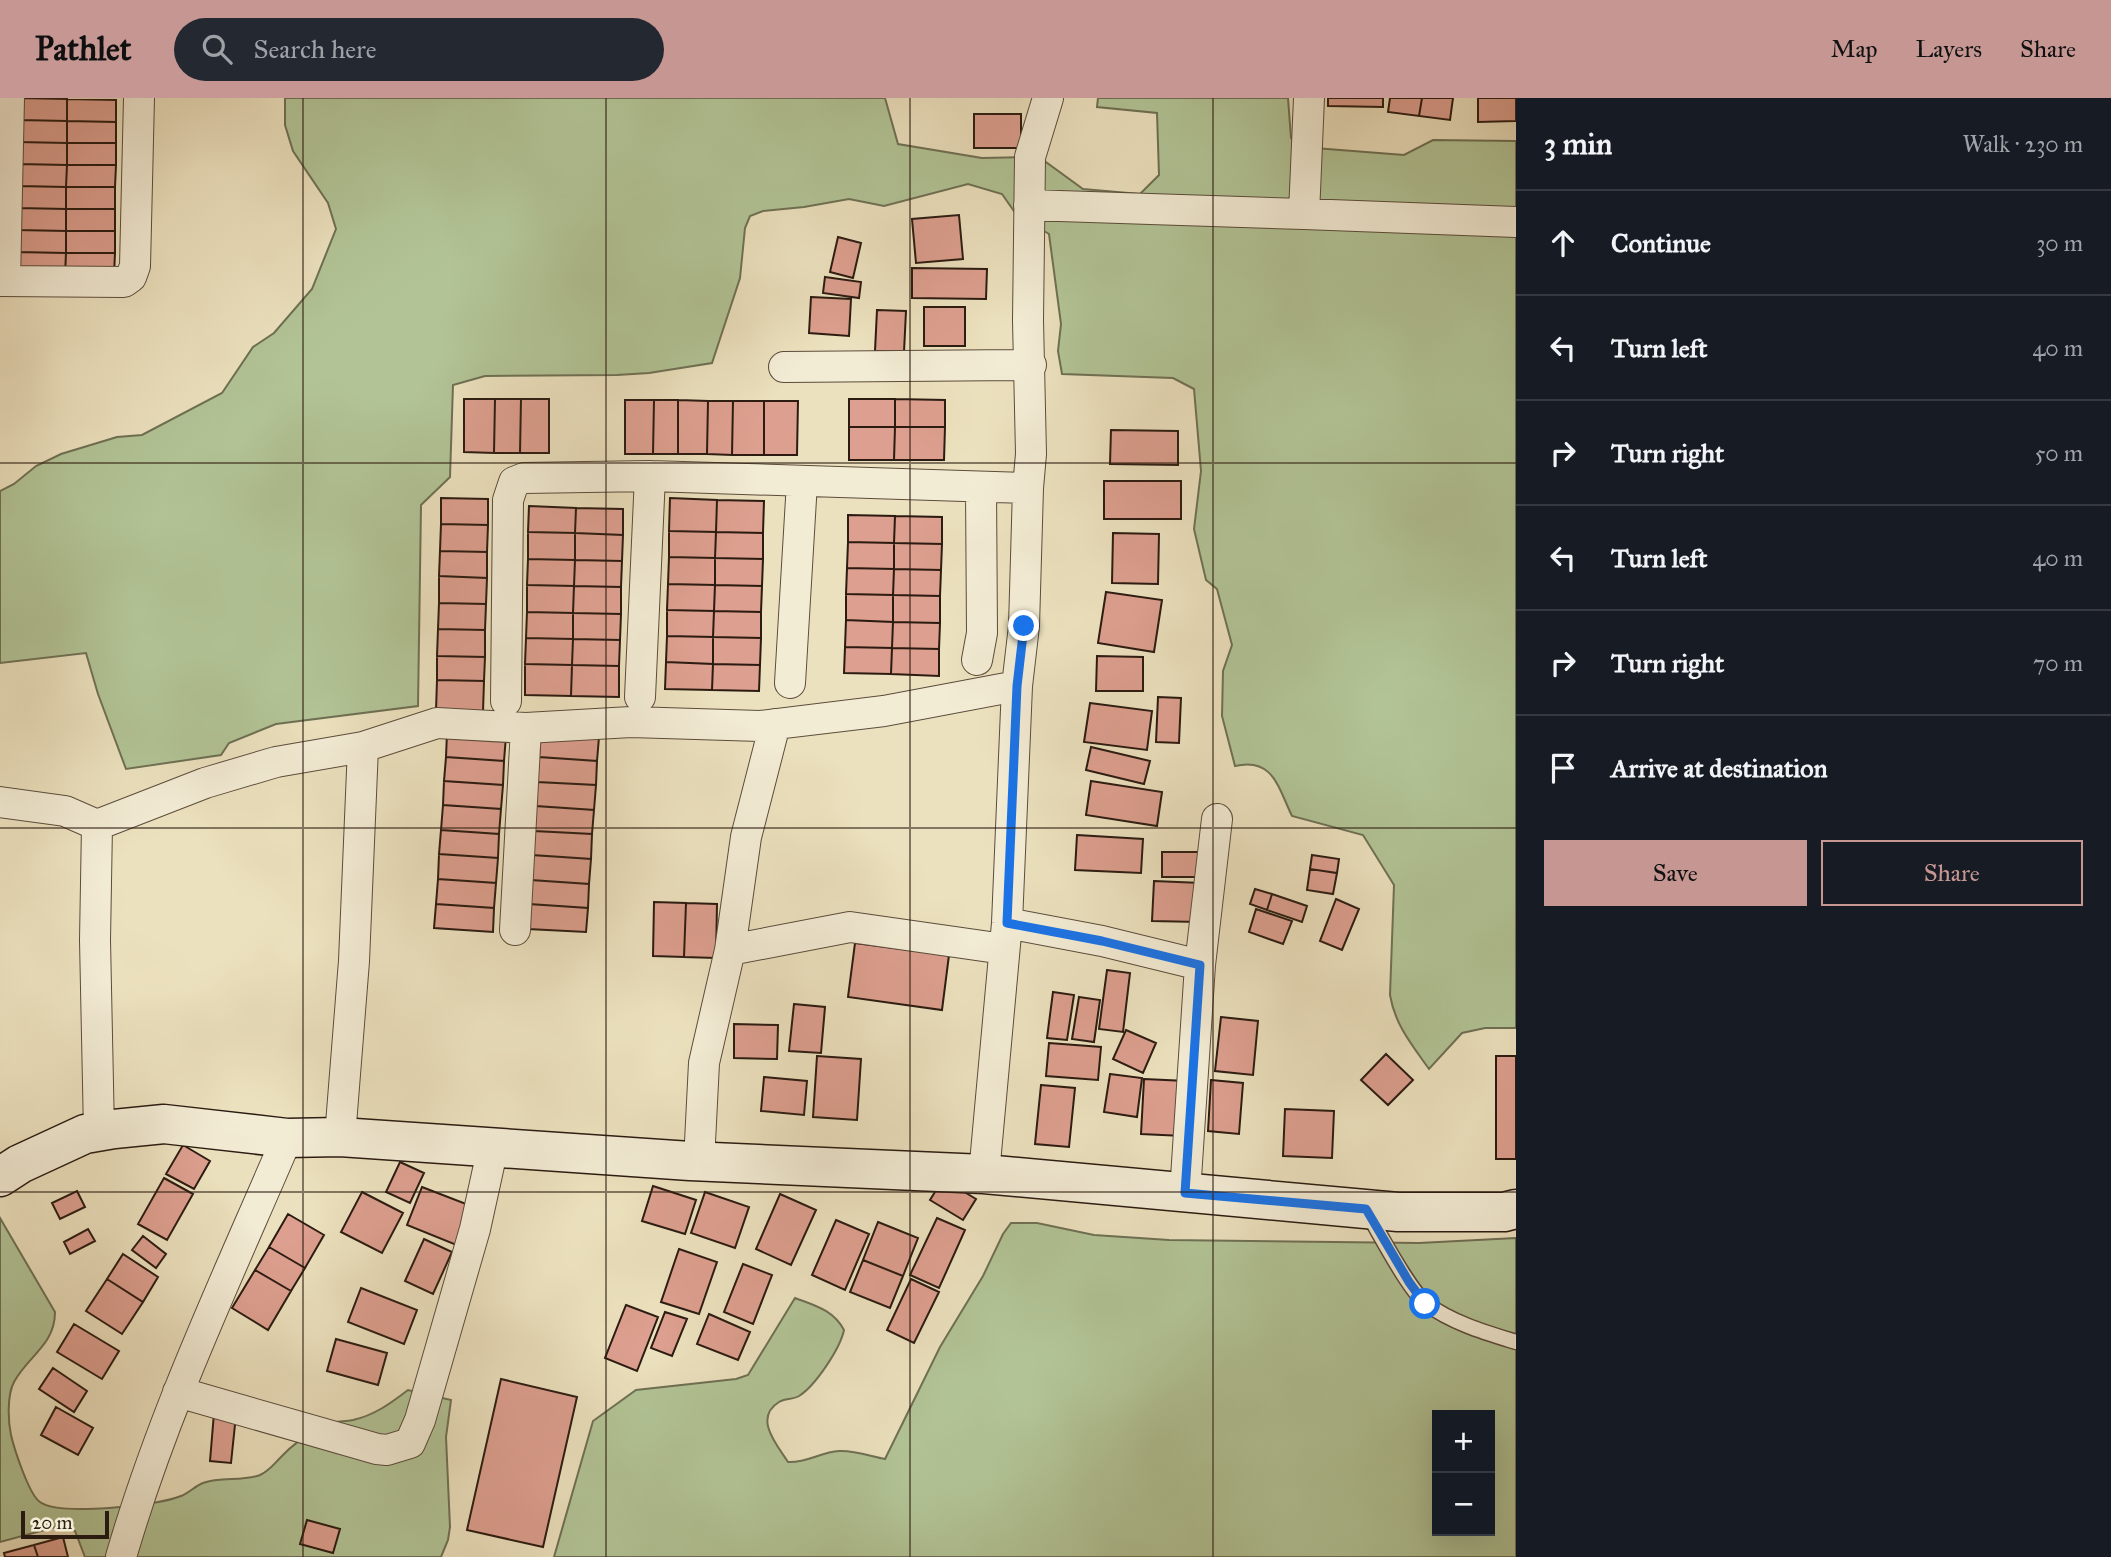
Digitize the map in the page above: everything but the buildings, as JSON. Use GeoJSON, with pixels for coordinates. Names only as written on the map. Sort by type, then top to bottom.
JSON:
{"type":"FeatureCollection","features":[{"type":"Feature","properties":{"kind":"main road"},"geometry":{"type":"LineString","coordinates":[[0,1177],[20,1164],[85,1134],[164,1124],[287,1138],[340,1137],[699,1162],[984,1174],[1398,1212],[1504,1212],[1516,1209]]}},
{"type":"Feature","properties":{"kind":"street"},"geometry":{"type":"LineString","coordinates":[[9,98],[3,281],[124,282],[131,277],[135,266],[139,98]]}},
{"type":"Feature","properties":{"kind":"street"},"geometry":{"type":"LineString","coordinates":[[984,1174],[1005,936],[1017,686],[1024,626],[1031,454],[1028,320],[1030,157],[1048,98]]}},
{"type":"Feature","properties":{"kind":"street"},"geometry":{"type":"LineString","coordinates":[[1304,214],[1309,98]]}},
{"type":"Feature","properties":{"kind":"street"},"geometry":{"type":"LineString","coordinates":[[1028,205],[1516,222]]}},
{"type":"Feature","properties":{"kind":"street"},"geometry":{"type":"LineString","coordinates":[[784,367],[1031,365]]}},
{"type":"Feature","properties":{"kind":"street"},"geometry":{"type":"LineString","coordinates":[[506,701],[508,500],[514,482],[533,478],[650,476],[1028,488]]}},
{"type":"Feature","properties":{"kind":"street"},"geometry":{"type":"LineString","coordinates":[[640,696],[650,476]]}},
{"type":"Feature","properties":{"kind":"street"},"geometry":{"type":"LineString","coordinates":[[790,683],[802,482]]}},
{"type":"Feature","properties":{"kind":"street"},"geometry":{"type":"LineString","coordinates":[[977,660],[982,633],[981,486]]}},
{"type":"Feature","properties":{"kind":"street"},"geometry":{"type":"LineString","coordinates":[[0,802],[65,811],[97,825],[205,783],[264,765],[363,747],[437,723],[526,728],[631,722],[760,726],[884,711],[1017,686]]}},
{"type":"Feature","properties":{"kind":"street"},"geometry":{"type":"LineString","coordinates":[[699,1162],[704,1063],[730,950],[746,837],[775,724]]}},
{"type":"Feature","properties":{"kind":"street"},"geometry":{"type":"LineString","coordinates":[[515,930],[526,728]]}},
{"type":"Feature","properties":{"kind":"street"},"geometry":{"type":"LineString","coordinates":[[340,1137],[354,961],[363,747]]}},
{"type":"Feature","properties":{"kind":"street"},"geometry":{"type":"LineString","coordinates":[[1185,1193],[1200,965],[1217,819]]}},
{"type":"Feature","properties":{"kind":"street"},"geometry":{"type":"LineString","coordinates":[[97,825],[95,940],[99,1132]]}},
{"type":"Feature","properties":{"kind":"street"},"geometry":{"type":"LineString","coordinates":[[730,950],[849,927],[1102,941],[1200,965]]}},
{"type":"Feature","properties":{"kind":"street"},"geometry":{"type":"LineString","coordinates":[[121,1557],[138,1498],[178,1392],[287,1138]]}},
{"type":"Feature","properties":{"kind":"street"},"geometry":{"type":"LineString","coordinates":[[178,1392],[377,1449],[395,1449],[410,1443],[420,1420],[475,1230],[493,1147]]}},
{"type":"Feature","properties":{"kind":"lane"},"geometry":{"type":"LineString","coordinates":[[1366,1209],[1425,1304],[1478,1331],[1516,1342]]}},
{"type":"Feature","properties":{"kind":"green space"},"geometry":{"type":"Polygon","coordinates":[[[285,98],[885,98],[898,144],[982,158],[1039,157],[1083,189],[1140,194],[1159,175],[1157,113],[1097,107],[1098,98],[1288,98],[1291,138],[1302,147],[1404,155],[1433,140],[1516,141],[1516,1028],[1485,1028],[1462,1033],[1429,1069],[1411,1043],[1396,1016],[1390,995],[1394,885],[1363,835],[1292,816],[1278,785],[1266,770],[1248,764],[1235,766],[1222,716],[1223,671],[1232,645],[1217,589],[1206,580],[1194,529],[1201,471],[1194,389],[1173,378],[1062,374],[1058,351],[1061,324],[1049,234],[1016,214],[1002,194],[968,184],[884,206],[849,199],[763,211],[750,216],[745,228],[740,278],[712,363],[617,375],[485,376],[453,385],[450,477],[421,505],[418,706],[276,724],[229,743],[221,755],[126,769],[86,653],[0,663],[0,491],[14,484],[36,466],[61,454],[117,437],[142,435],[222,393],[253,347],[274,333],[312,289],[336,229],[328,203],[293,151],[285,125],[285,98]]]}},
{"type":"Feature","properties":{"kind":"green space"},"geometry":{"type":"Polygon","coordinates":[[[0,1218],[55,1312],[51,1333],[14,1382],[9,1401],[10,1429],[15,1450],[27,1481],[40,1502],[51,1506],[87,1509],[131,1506],[169,1500],[210,1481],[260,1475],[294,1444],[317,1429],[330,1423],[368,1415],[408,1390],[451,1400],[446,1437],[450,1527],[441,1557],[85,1557],[75,1531],[63,1525],[0,1542],[0,1218]]]}},
{"type":"Feature","properties":{"kind":"green space"},"geometry":{"type":"Polygon","coordinates":[[[1011,1223],[1037,1223],[1094,1235],[1169,1240],[1419,1243],[1516,1238],[1516,1557],[554,1557],[593,1421],[636,1390],[736,1379],[748,1375],[795,1298],[829,1313],[844,1330],[832,1357],[812,1384],[799,1396],[781,1401],[771,1408],[768,1424],[773,1440],[788,1462],[839,1451],[885,1459],[940,1347],[1011,1223]]]}},
{"type":"Feature","properties":{"kind":"route"},"geometry":{"type":"LineString","coordinates":[[1024,626],[1017,686],[1007,923],[1102,941],[1200,965],[1185,1193],[1366,1209],[1425,1304]]}}]}
